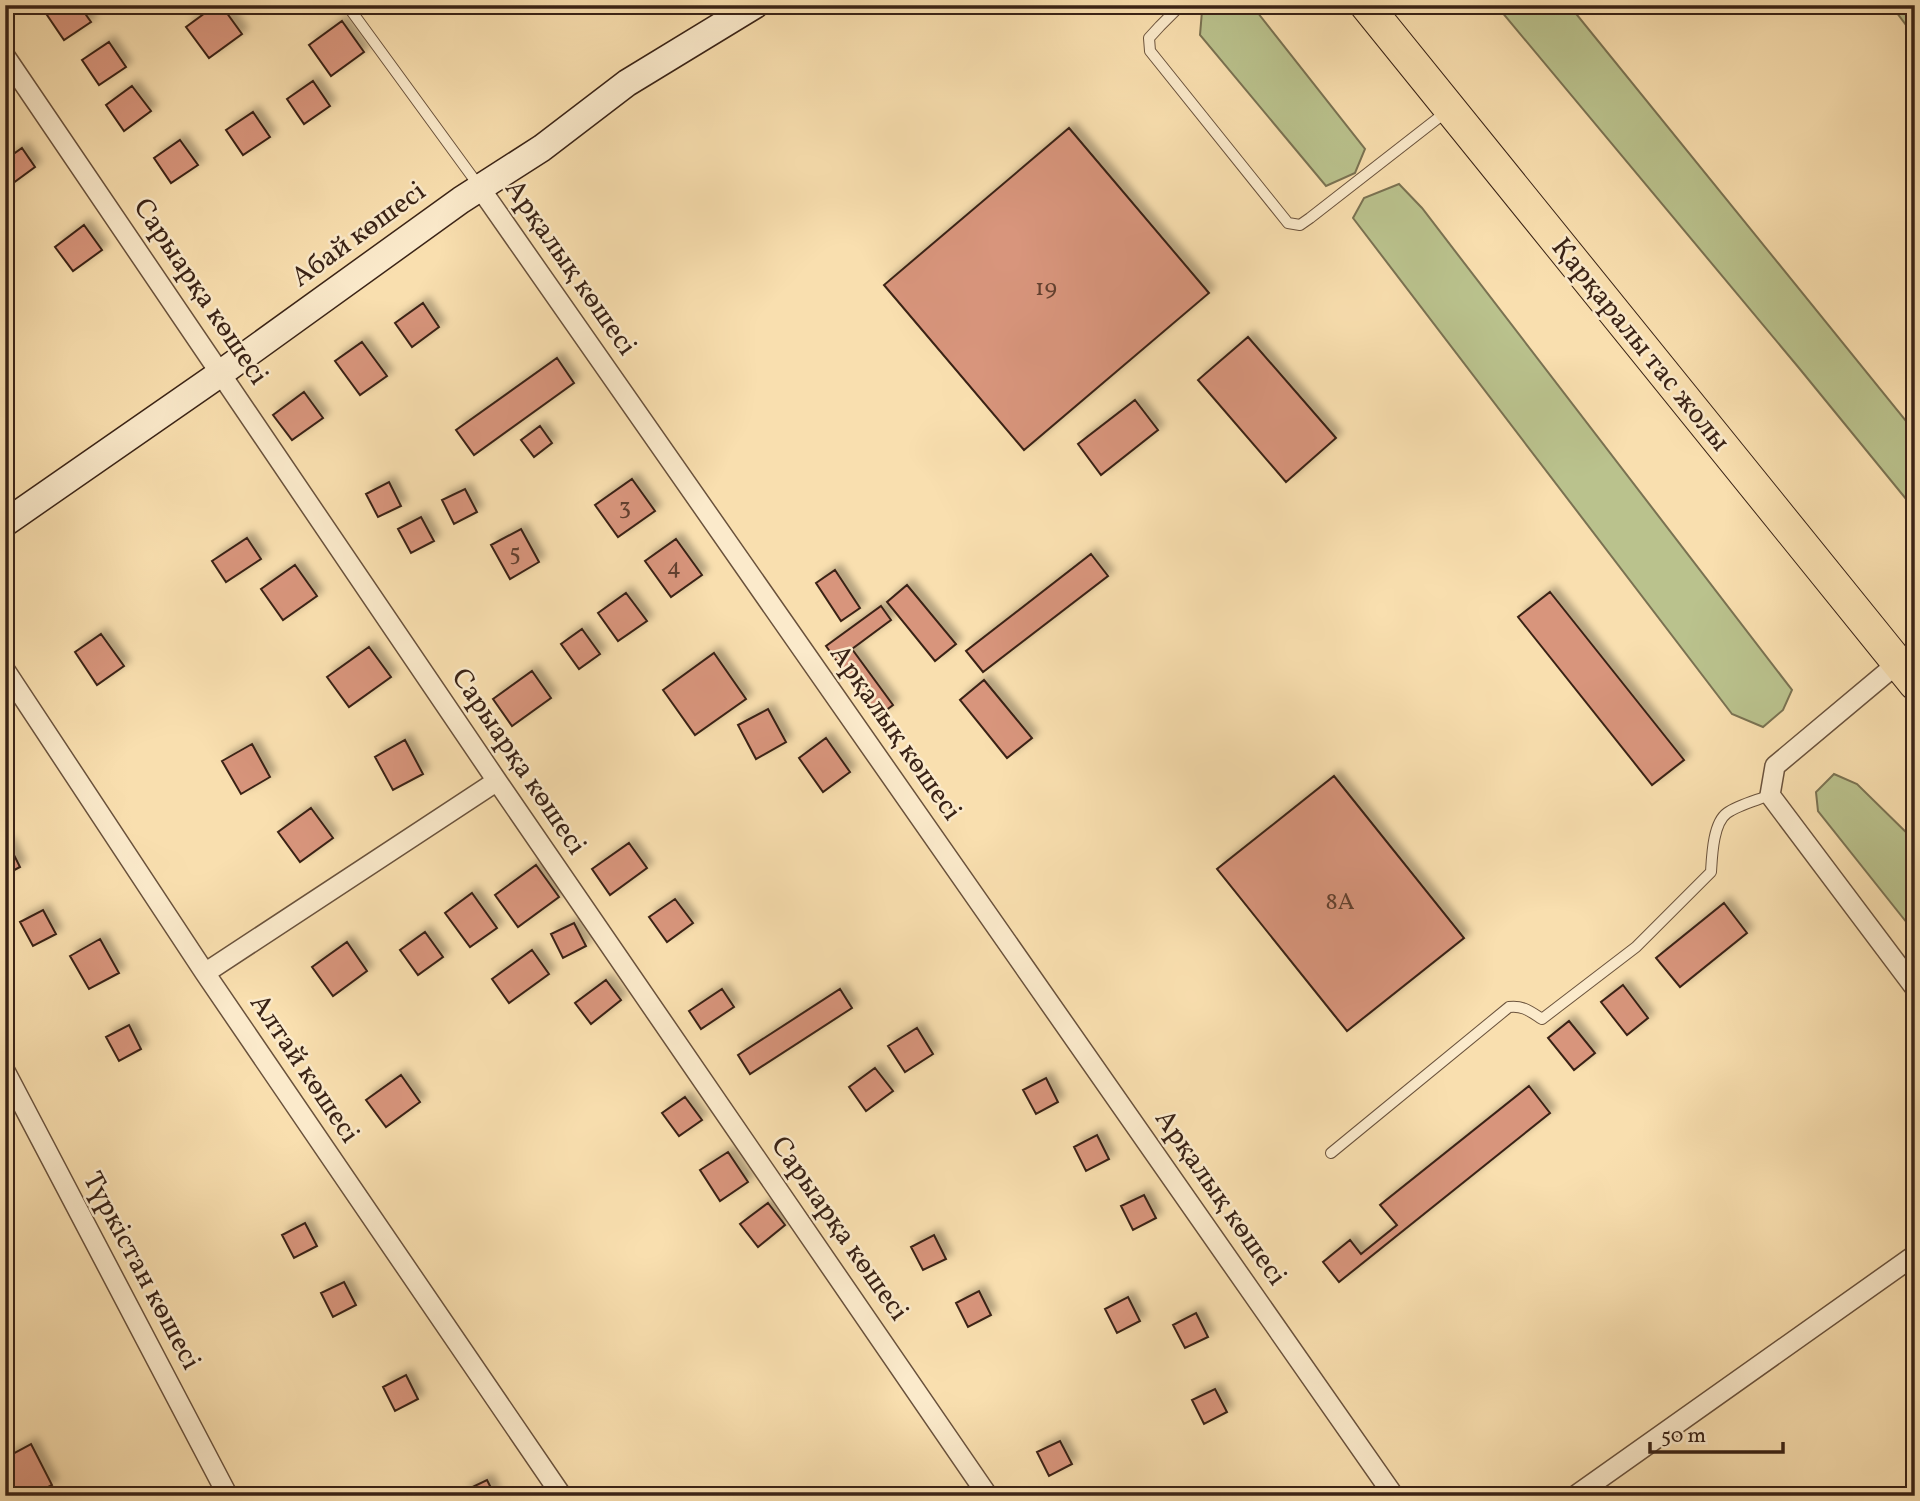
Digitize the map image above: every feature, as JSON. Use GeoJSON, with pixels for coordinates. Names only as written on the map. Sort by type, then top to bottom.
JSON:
{"type":"FeatureCollection","features":[{"type":"Feature","properties":{"kind":"highway","name":"Қарқаралы тас жолы"},"geometry":{"type":"LineString","coordinates":[[1366,5],[1906,673]]}},
{"type":"Feature","properties":{"kind":"main road","name":"Абай көшесі"},"geometry":{"type":"LineString","coordinates":[[5,523],[480,188],[542,148],[628,83],[755,5]]}},
{"type":"Feature","properties":{"kind":"street","name":"Сарыарқа көшесі"},"geometry":{"type":"LineString","coordinates":[[5,56],[496,781],[988,1496]]}},
{"type":"Feature","properties":{"kind":"street","name":"Арқалық көшесі"},"geometry":{"type":"LineString","coordinates":[[480,188],[1394,1496]]}},
{"type":"Feature","properties":{"kind":"street","name":"Алтай көшесі"},"geometry":{"type":"LineString","coordinates":[[5,670],[205,972],[562,1496]]}},
{"type":"Feature","properties":{"kind":"street"},"geometry":{"type":"LineString","coordinates":[[1906,673],[1774,766],[1770,795],[1915,988]]}},
{"type":"Feature","properties":{"kind":"street"},"geometry":{"type":"LineString","coordinates":[[205,972],[496,781]]}},
{"type":"Feature","properties":{"kind":"street","name":"Түркістан көшесі"},"geometry":{"type":"LineString","coordinates":[[5,1071],[228,1496]]}},
{"type":"Feature","properties":{"kind":"street"},"geometry":{"type":"LineString","coordinates":[[1575,1496],[1915,1255]]}},
{"type":"Feature","properties":{"kind":"lane","name":"Арқалық көшесі"},"geometry":{"type":"LineString","coordinates":[[347,5],[480,188]]}},
{"type":"Feature","properties":{"kind":"lane"},"geometry":{"type":"LineString","coordinates":[[1181,5],[1149,38],[1150,51],[1288,223],[1300,225],[1450,110]]}},
{"type":"Feature","properties":{"kind":"lane"},"geometry":{"type":"LineString","coordinates":[[1331,1153],[1509,1007],[1518,1006],[1529,1010],[1542,1019],[1636,947],[1711,872],[1717,829],[1726,814],[1770,795]]}},
{"type":"Feature","properties":{"kind":"green space"},"geometry":{"type":"Polygon","coordinates":[[[1209,5],[1252,5],[1365,149],[1355,173],[1326,186],[1200,35],[1202,11],[1209,5]]]}},
{"type":"Feature","properties":{"kind":"green space"},"geometry":{"type":"Polygon","coordinates":[[[1496,5],[1569,5],[1915,432],[1915,510],[1799,368],[1496,5]]]}},
{"type":"Feature","properties":{"kind":"green space"},"geometry":{"type":"Polygon","coordinates":[[[1891,5],[1915,5],[1915,37],[1891,5]]]}},
{"type":"Feature","properties":{"kind":"green space"},"geometry":{"type":"Polygon","coordinates":[[[1399,184],[1422,208],[1792,690],[1783,710],[1763,727],[1732,714],[1353,218],[1364,198],[1399,184]]]}},
{"type":"Feature","properties":{"kind":"green space"},"geometry":{"type":"Polygon","coordinates":[[[1834,774],[1857,784],[1915,841],[1915,933],[1818,811],[1816,792],[1834,774]]]}},
{"type":"Feature","properties":{"kind":"building"},"geometry":{"type":"Polygon","coordinates":[[[62,5],[79,5],[91,22],[64,40],[47,15],[62,5]]]}},
{"type":"Feature","properties":{"kind":"building"},"geometry":{"type":"Polygon","coordinates":[[[216,5],[221,5],[242,34],[209,58],[186,27],[216,5]]]}},
{"type":"Feature","properties":{"kind":"building"},"geometry":{"type":"Polygon","coordinates":[[[342,21],[364,52],[331,76],[309,45],[342,21]]]}},
{"type":"Feature","properties":{"kind":"building"},"geometry":{"type":"Polygon","coordinates":[[[109,42],[126,67],[99,85],[82,60],[109,42]]]}},
{"type":"Feature","properties":{"kind":"building"},"geometry":{"type":"Polygon","coordinates":[[[313,81],[330,106],[304,124],[287,99],[313,81]]]}},
{"type":"Feature","properties":{"kind":"building"},"geometry":{"type":"Polygon","coordinates":[[[132,86],[151,111],[124,131],[106,105],[132,86]]]}},
{"type":"Feature","properties":{"kind":"building"},"geometry":{"type":"Polygon","coordinates":[[[253,112],[270,137],[243,155],[226,130],[253,112]]]}},
{"type":"Feature","properties":{"kind":"building"},"geometry":{"type":"Polygon","coordinates":[[[1069,128],[1209,293],[1024,450],[884,285],[1069,128]]]}},
{"type":"Feature","properties":{"kind":"building"},"geometry":{"type":"Polygon","coordinates":[[[180,140],[198,165],[171,183],[154,158],[180,140]]]}},
{"type":"Feature","properties":{"kind":"building"},"geometry":{"type":"Polygon","coordinates":[[[22,148],[35,167],[5,189],[5,160],[22,148]]]}},
{"type":"Feature","properties":{"kind":"building"},"geometry":{"type":"Polygon","coordinates":[[[84,225],[102,250],[73,271],[55,247],[84,225]]]}},
{"type":"Feature","properties":{"kind":"building"},"geometry":{"type":"Polygon","coordinates":[[[423,303],[439,327],[412,347],[395,323],[423,303]]]}},
{"type":"Feature","properties":{"kind":"building"},"geometry":{"type":"Polygon","coordinates":[[[1248,337],[1336,438],[1286,482],[1198,380],[1248,337]]]}},
{"type":"Feature","properties":{"kind":"building"},"geometry":{"type":"Polygon","coordinates":[[[362,342],[387,376],[360,395],[335,361],[362,342]]]}},
{"type":"Feature","properties":{"kind":"building"},"geometry":{"type":"Polygon","coordinates":[[[557,358],[574,383],[474,455],[456,430],[557,358]]]}},
{"type":"Feature","properties":{"kind":"building"},"geometry":{"type":"Polygon","coordinates":[[[304,392],[323,418],[292,440],[273,415],[304,392]]]}},
{"type":"Feature","properties":{"kind":"building"},"geometry":{"type":"Polygon","coordinates":[[[1135,400],[1158,430],[1101,475],[1078,444],[1135,400]]]}},
{"type":"Feature","properties":{"kind":"building"},"geometry":{"type":"Polygon","coordinates":[[[540,426],[552,443],[534,457],[521,440],[540,426]]]}},
{"type":"Feature","properties":{"kind":"building"},"geometry":{"type":"Polygon","coordinates":[[[632,479],[655,511],[618,537],[595,505],[632,479]]]}},
{"type":"Feature","properties":{"kind":"building"},"geometry":{"type":"Polygon","coordinates":[[[389,482],[401,506],[378,517],[366,494],[389,482]]]}},
{"type":"Feature","properties":{"kind":"building"},"geometry":{"type":"Polygon","coordinates":[[[465,489],[477,512],[454,524],[442,500],[465,489]]]}},
{"type":"Feature","properties":{"kind":"building"},"geometry":{"type":"Polygon","coordinates":[[[421,517],[434,541],[411,553],[398,529],[421,517]]]}},
{"type":"Feature","properties":{"kind":"building"},"geometry":{"type":"Polygon","coordinates":[[[521,529],[539,562],[510,579],[491,545],[521,529]]]}},
{"type":"Feature","properties":{"kind":"building"},"geometry":{"type":"Polygon","coordinates":[[[247,538],[261,559],[226,582],[212,561],[247,538]]]}},
{"type":"Feature","properties":{"kind":"building"},"geometry":{"type":"Polygon","coordinates":[[[676,539],[702,575],[671,597],[645,561],[676,539]]]}},
{"type":"Feature","properties":{"kind":"building"},"geometry":{"type":"Polygon","coordinates":[[[1091,554],[1108,576],[983,672],[966,651],[1091,554]]]}},
{"type":"Feature","properties":{"kind":"building"},"geometry":{"type":"Polygon","coordinates":[[[295,565],[317,596],[283,620],[261,589],[295,565]]]}},
{"type":"Feature","properties":{"kind":"building"},"geometry":{"type":"Polygon","coordinates":[[[835,570],[860,608],[841,621],[816,583],[835,570]]]}},
{"type":"Feature","properties":{"kind":"building"},"geometry":{"type":"Polygon","coordinates":[[[907,585],[956,644],[935,661],[887,602],[907,585]]]}},
{"type":"Feature","properties":{"kind":"building"},"geometry":{"type":"Polygon","coordinates":[[[1550,592],[1684,760],[1652,785],[1518,617],[1550,592]]]}},
{"type":"Feature","properties":{"kind":"building"},"geometry":{"type":"Polygon","coordinates":[[[626,593],[647,621],[618,641],[598,613],[626,593]]]}},
{"type":"Feature","properties":{"kind":"building"},"geometry":{"type":"Polygon","coordinates":[[[881,606],[891,620],[852,649],[893,705],[877,717],[826,646],[881,606]]]}},
{"type":"Feature","properties":{"kind":"building"},"geometry":{"type":"Polygon","coordinates":[[[582,629],[600,654],[579,669],[561,644],[582,629]]]}},
{"type":"Feature","properties":{"kind":"building"},"geometry":{"type":"Polygon","coordinates":[[[101,634],[124,666],[97,685],[75,652],[101,634]]]}},
{"type":"Feature","properties":{"kind":"building"},"geometry":{"type":"Polygon","coordinates":[[[369,647],[391,677],[349,707],[327,677],[369,647]]]}},
{"type":"Feature","properties":{"kind":"building"},"geometry":{"type":"Polygon","coordinates":[[[714,653],[746,699],[695,735],[663,690],[714,653]]]}},
{"type":"Feature","properties":{"kind":"building"},"geometry":{"type":"Polygon","coordinates":[[[532,671],[551,698],[512,726],[493,699],[532,671]]]}},
{"type":"Feature","properties":{"kind":"building"},"geometry":{"type":"Polygon","coordinates":[[[984,680],[1032,738],[1007,758],[960,700],[984,680]]]}},
{"type":"Feature","properties":{"kind":"building"},"geometry":{"type":"Polygon","coordinates":[[[768,709],[786,742],[756,759],[738,725],[768,709]]]}},
{"type":"Feature","properties":{"kind":"building"},"geometry":{"type":"Polygon","coordinates":[[[826,738],[850,772],[823,792],[799,758],[826,738]]]}},
{"type":"Feature","properties":{"kind":"building"},"geometry":{"type":"Polygon","coordinates":[[[405,740],[423,774],[393,790],[375,757],[405,740]]]}},
{"type":"Feature","properties":{"kind":"building"},"geometry":{"type":"Polygon","coordinates":[[[252,744],[270,777],[241,794],[222,761],[252,744]]]}},
{"type":"Feature","properties":{"kind":"building"},"geometry":{"type":"Polygon","coordinates":[[[1334,776],[1464,938],[1347,1031],[1217,869],[1334,776]]]}},
{"type":"Feature","properties":{"kind":"building"},"geometry":{"type":"Polygon","coordinates":[[[311,808],[333,838],[300,862],[278,832],[311,808]]]}},
{"type":"Feature","properties":{"kind":"building"},"geometry":{"type":"Polygon","coordinates":[[[8,843],[20,867],[5,875],[5,845],[8,843]]]}},
{"type":"Feature","properties":{"kind":"building"},"geometry":{"type":"Polygon","coordinates":[[[629,843],[647,868],[610,895],[592,869],[629,843]]]}},
{"type":"Feature","properties":{"kind":"building"},"geometry":{"type":"Polygon","coordinates":[[[536,865],[559,897],[518,927],[495,895],[536,865]]]}},
{"type":"Feature","properties":{"kind":"building"},"geometry":{"type":"Polygon","coordinates":[[[472,893],[497,928],[470,947],[445,913],[472,893]]]}},
{"type":"Feature","properties":{"kind":"building"},"geometry":{"type":"Polygon","coordinates":[[[675,899],[693,923],[667,942],[649,917],[675,899]]]}},
{"type":"Feature","properties":{"kind":"building"},"geometry":{"type":"Polygon","coordinates":[[[1724,903],[1747,933],[1680,987],[1656,958],[1724,903]]]}},
{"type":"Feature","properties":{"kind":"building"},"geometry":{"type":"Polygon","coordinates":[[[43,910],[56,934],[33,946],[20,922],[43,910]]]}},
{"type":"Feature","properties":{"kind":"building"},"geometry":{"type":"Polygon","coordinates":[[[574,923],[586,946],[563,958],[551,934],[574,923]]]}},
{"type":"Feature","properties":{"kind":"building"},"geometry":{"type":"Polygon","coordinates":[[[425,932],[443,957],[418,975],[400,950],[425,932]]]}},
{"type":"Feature","properties":{"kind":"building"},"geometry":{"type":"Polygon","coordinates":[[[100,939],[119,973],[89,989],[70,956],[100,939]]]}},
{"type":"Feature","properties":{"kind":"building"},"geometry":{"type":"Polygon","coordinates":[[[347,942],[367,971],[333,996],[312,967],[347,942]]]}},
{"type":"Feature","properties":{"kind":"building"},"geometry":{"type":"Polygon","coordinates":[[[532,950],[549,974],[509,1003],[492,979],[532,950]]]}},
{"type":"Feature","properties":{"kind":"building"},"geometry":{"type":"Polygon","coordinates":[[[606,980],[621,1000],[591,1024],[575,1003],[606,980]]]}},
{"type":"Feature","properties":{"kind":"building"},"geometry":{"type":"Polygon","coordinates":[[[1623,985],[1648,1018],[1627,1035],[1601,1002],[1623,985]]]}},
{"type":"Feature","properties":{"kind":"building"},"geometry":{"type":"Polygon","coordinates":[[[722,989],[734,1007],[701,1029],[689,1011],[722,989]]]}},
{"type":"Feature","properties":{"kind":"building"},"geometry":{"type":"Polygon","coordinates":[[[840,989],[852,1008],[750,1074],[738,1055],[840,989]]]}},
{"type":"Feature","properties":{"kind":"building"},"geometry":{"type":"Polygon","coordinates":[[[1569,1021],[1595,1053],[1574,1070],[1548,1038],[1569,1021]]]}},
{"type":"Feature","properties":{"kind":"building"},"geometry":{"type":"Polygon","coordinates":[[[129,1025],[141,1049],[119,1061],[106,1037],[129,1025]]]}},
{"type":"Feature","properties":{"kind":"building"},"geometry":{"type":"Polygon","coordinates":[[[917,1028],[933,1054],[905,1072],[888,1046],[917,1028]]]}},
{"type":"Feature","properties":{"kind":"building"},"geometry":{"type":"Polygon","coordinates":[[[875,1068],[893,1091],[866,1111],[849,1087],[875,1068]]]}},
{"type":"Feature","properties":{"kind":"building"},"geometry":{"type":"Polygon","coordinates":[[[401,1075],[420,1102],[386,1127],[366,1100],[401,1075]]]}},
{"type":"Feature","properties":{"kind":"building"},"geometry":{"type":"Polygon","coordinates":[[[1046,1078],[1058,1102],[1036,1114],[1023,1090],[1046,1078]]]}},
{"type":"Feature","properties":{"kind":"building"},"geometry":{"type":"Polygon","coordinates":[[[1529,1086],[1550,1113],[1339,1282],[1323,1262],[1350,1240],[1361,1254],[1397,1225],[1380,1205],[1529,1086]]]}},
{"type":"Feature","properties":{"kind":"building"},"geometry":{"type":"Polygon","coordinates":[[[685,1097],[702,1120],[679,1136],[662,1113],[685,1097]]]}},
{"type":"Feature","properties":{"kind":"building"},"geometry":{"type":"Polygon","coordinates":[[[1097,1135],[1109,1159],[1086,1171],[1074,1147],[1097,1135]]]}},
{"type":"Feature","properties":{"kind":"building"},"geometry":{"type":"Polygon","coordinates":[[[728,1152],[748,1182],[720,1201],[700,1170],[728,1152]]]}},
{"type":"Feature","properties":{"kind":"building"},"geometry":{"type":"Polygon","coordinates":[[[1144,1195],[1156,1218],[1133,1230],[1121,1206],[1144,1195]]]}},
{"type":"Feature","properties":{"kind":"building"},"geometry":{"type":"Polygon","coordinates":[[[768,1203],[785,1225],[758,1247],[740,1224],[768,1203]]]}},
{"type":"Feature","properties":{"kind":"building"},"geometry":{"type":"Polygon","coordinates":[[[305,1223],[317,1246],[294,1258],[282,1235],[305,1223]]]}},
{"type":"Feature","properties":{"kind":"building"},"geometry":{"type":"Polygon","coordinates":[[[934,1235],[946,1259],[923,1270],[911,1247],[934,1235]]]}},
{"type":"Feature","properties":{"kind":"building"},"geometry":{"type":"Polygon","coordinates":[[[344,1282],[356,1305],[333,1317],[321,1293],[344,1282]]]}},
{"type":"Feature","properties":{"kind":"building"},"geometry":{"type":"Polygon","coordinates":[[[979,1291],[991,1315],[968,1327],[956,1303],[979,1291]]]}},
{"type":"Feature","properties":{"kind":"building"},"geometry":{"type":"Polygon","coordinates":[[[1128,1297],[1140,1321],[1117,1333],[1105,1309],[1128,1297]]]}},
{"type":"Feature","properties":{"kind":"building"},"geometry":{"type":"Polygon","coordinates":[[[1196,1313],[1208,1337],[1185,1348],[1173,1325],[1196,1313]]]}},
{"type":"Feature","properties":{"kind":"building"},"geometry":{"type":"Polygon","coordinates":[[[406,1375],[418,1399],[395,1411],[383,1387],[406,1375]]]}},
{"type":"Feature","properties":{"kind":"building"},"geometry":{"type":"Polygon","coordinates":[[[1215,1389],[1227,1412],[1204,1424],[1192,1400],[1215,1389]]]}},
{"type":"Feature","properties":{"kind":"building"},"geometry":{"type":"Polygon","coordinates":[[[1060,1441],[1072,1464],[1049,1476],[1037,1452],[1060,1441]]]}},
{"type":"Feature","properties":{"kind":"building"},"geometry":{"type":"Polygon","coordinates":[[[31,1444],[52,1485],[31,1496],[15,1496],[5,1477],[5,1458],[31,1444]]]}},
{"type":"Feature","properties":{"kind":"building"},"geometry":{"type":"Polygon","coordinates":[[[487,1480],[495,1496],[466,1496],[464,1491],[487,1480]]]}}]}
